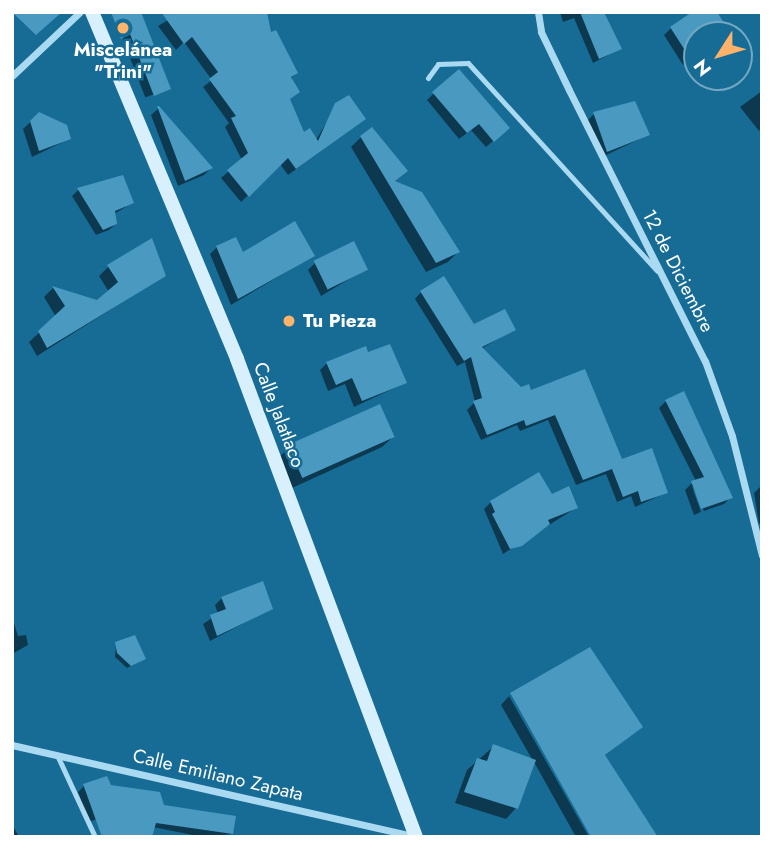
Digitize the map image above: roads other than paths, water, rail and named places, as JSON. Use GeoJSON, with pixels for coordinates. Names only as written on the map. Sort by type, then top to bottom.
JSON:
{"type":"FeatureCollection","features":[{"type":"Feature","properties":{"kind":"main road","name":"Calle Jalatlaco"},"geometry":{"type":"LineString","coordinates":[[92,12],[237,359],[417,837]]}},
{"type":"Feature","properties":{"kind":"street"},"geometry":{"type":"LineString","coordinates":[[12,76],[80,12]]}},
{"type":"Feature","properties":{"kind":"street","name":"12 de Diciembre"},"geometry":{"type":"LineString","coordinates":[[538,12],[541,32],[563,78],[705,360],[761,540],[762,555]]}},
{"type":"Feature","properties":{"kind":"street","name":"Calle Emiliano Zapata"},"geometry":{"type":"LineString","coordinates":[[12,745],[417,837]]}},
{"type":"Feature","properties":{"kind":"lane"},"geometry":{"type":"LineString","coordinates":[[428,78],[438,64],[468,62],[663,279]]}},
{"type":"Feature","properties":{"kind":"lane"},"geometry":{"type":"LineString","coordinates":[[57,755],[95,837]]}},
{"type":"Feature","properties":{"kind":"place","name":"Miscelánea \"Trini\""},"geometry":{"type":"Point","coordinates":[123,28]}},
{"type":"Feature","properties":{"kind":"place","name":"Tu Pieza"},"geometry":{"type":"Point","coordinates":[289,321]}}]}
